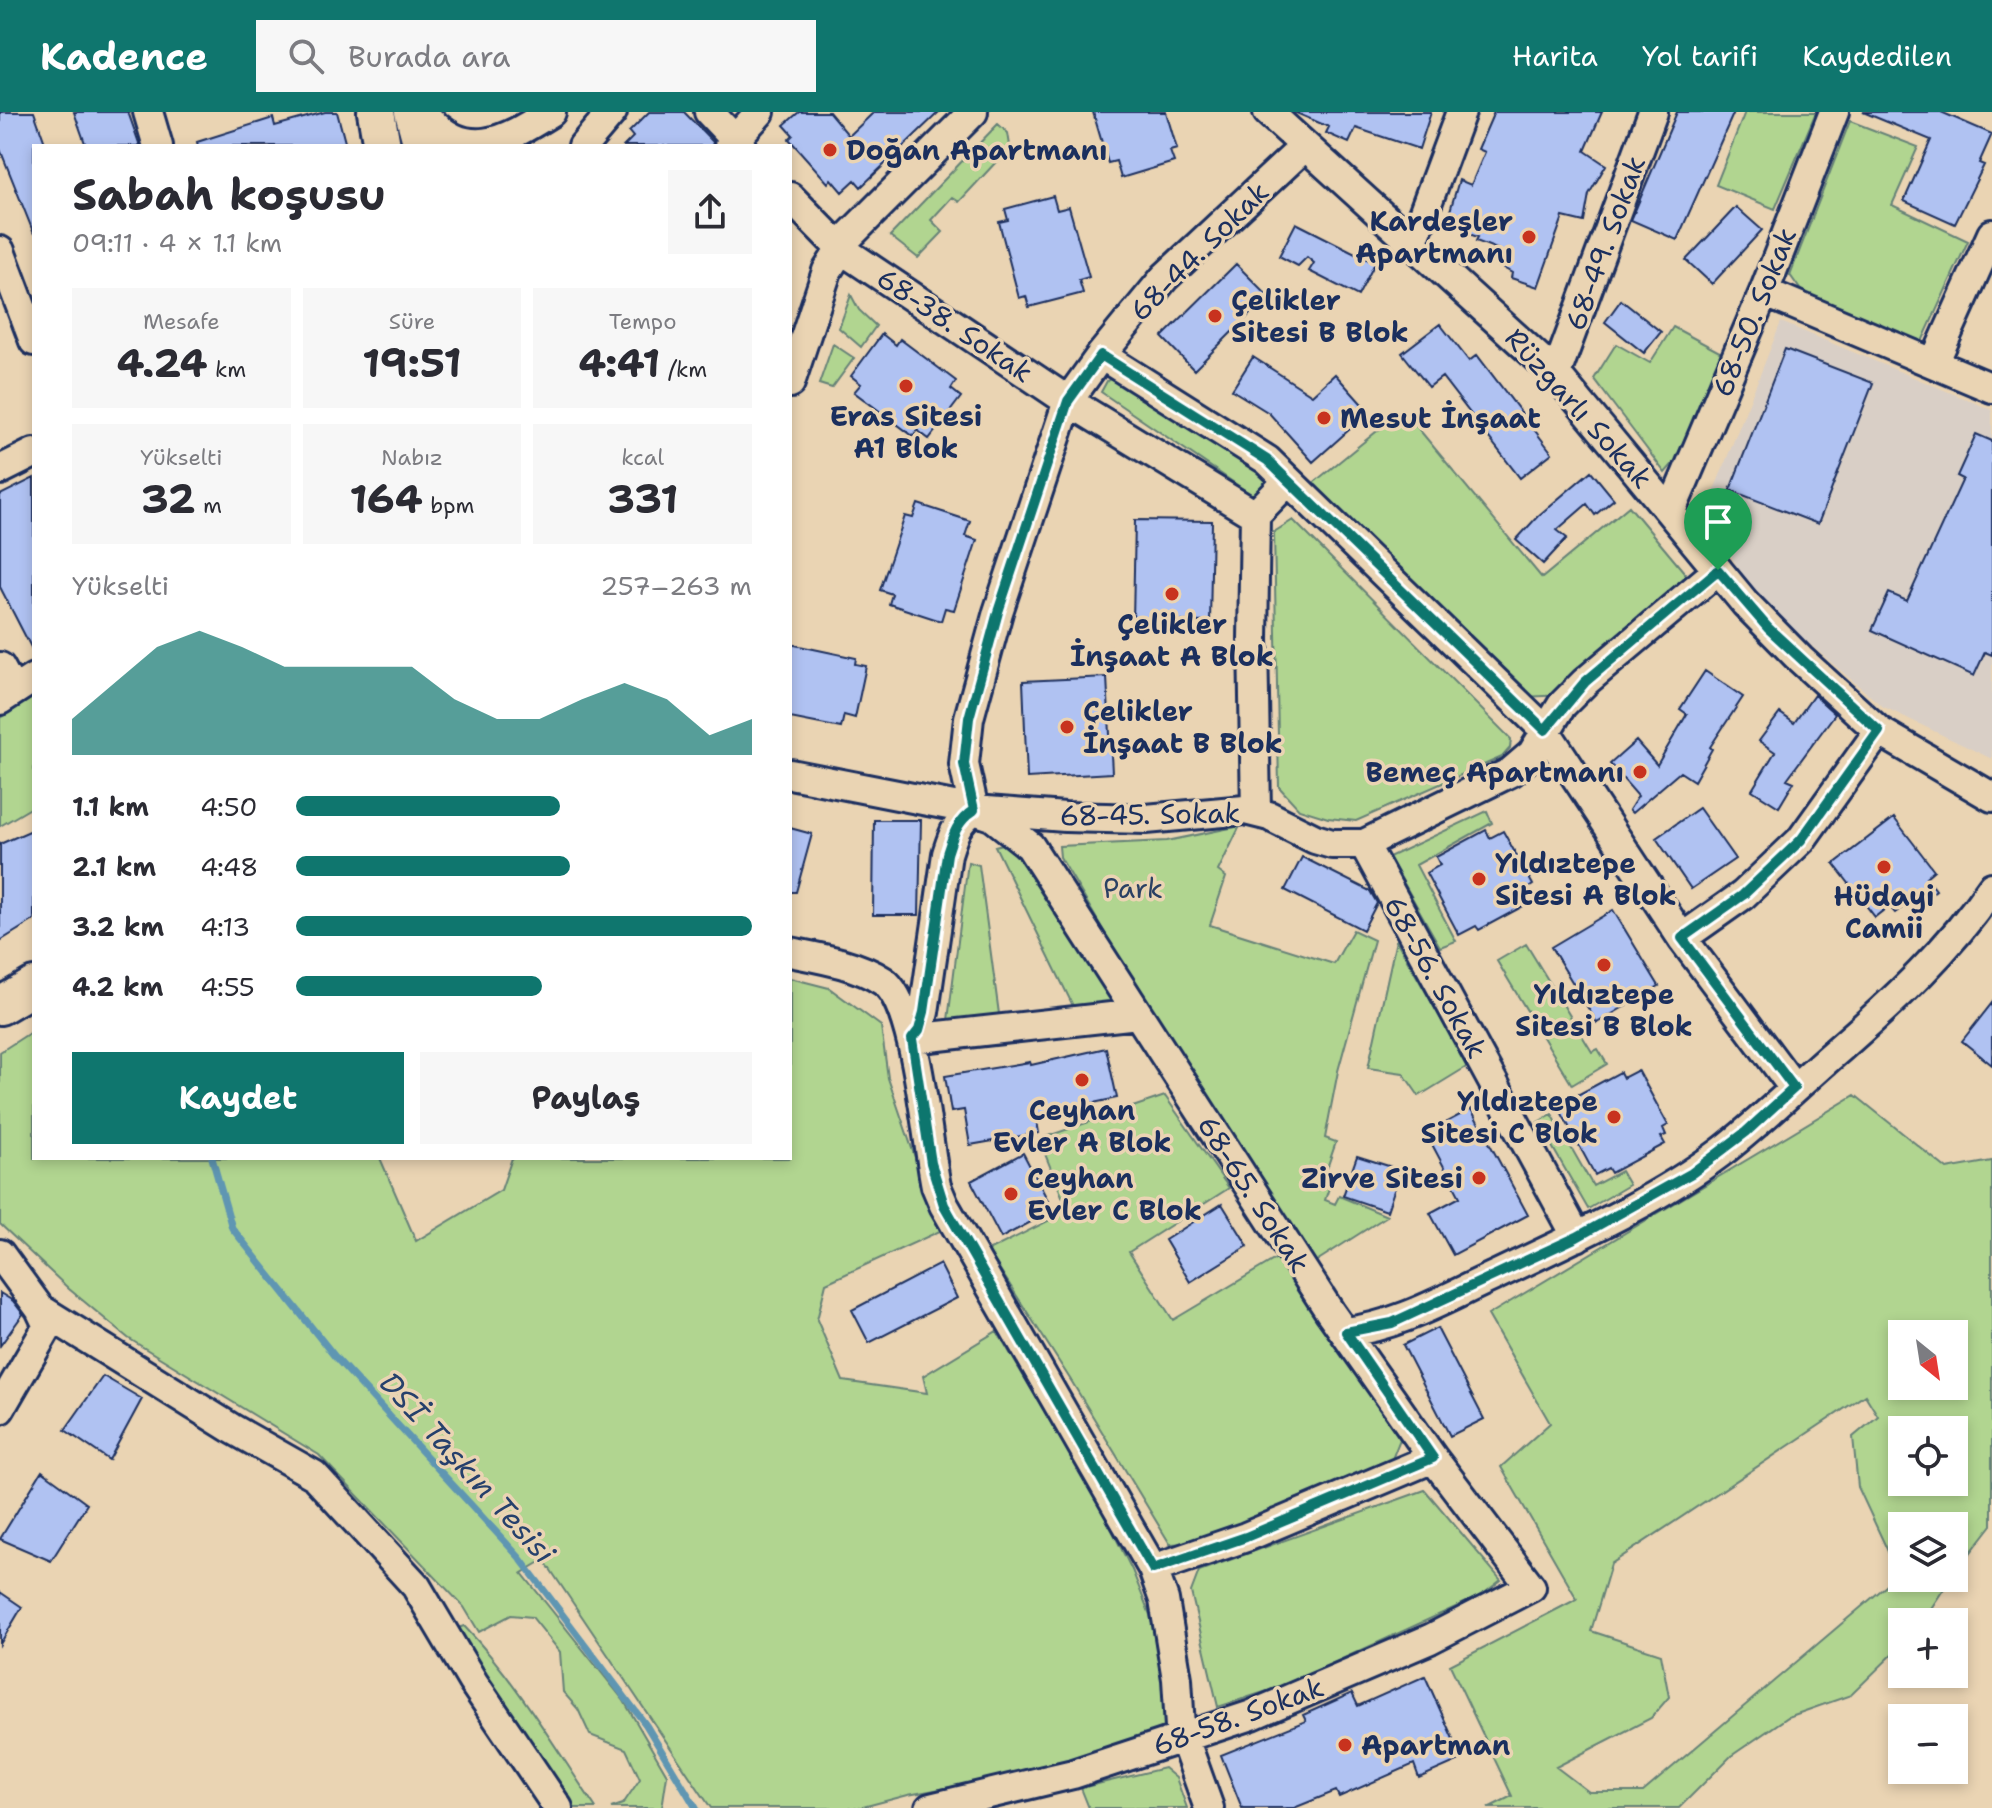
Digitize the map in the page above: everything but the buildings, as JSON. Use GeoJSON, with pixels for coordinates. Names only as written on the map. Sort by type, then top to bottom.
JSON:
{"type":"FeatureCollection","features":[{"type":"Feature","properties":{"kind":"street"},"geometry":{"type":"LineString","coordinates":[[148,112],[157,144]]}},
{"type":"Feature","properties":{"kind":"street"},"geometry":{"type":"LineString","coordinates":[[376,112],[382,144]]}},
{"type":"Feature","properties":{"kind":"street"},"geometry":{"type":"LineString","coordinates":[[413,112],[421,144]]}},
{"type":"Feature","properties":{"kind":"street"},"geometry":{"type":"LineString","coordinates":[[422,112],[443,134],[457,141],[485,144],[511,136],[552,112]]}},
{"type":"Feature","properties":{"kind":"street"},"geometry":{"type":"LineString","coordinates":[[528,144],[552,112]]}},
{"type":"Feature","properties":{"kind":"street"},"geometry":{"type":"LineString","coordinates":[[585,144],[612,112]]}},
{"type":"Feature","properties":{"kind":"street"},"geometry":{"type":"LineString","coordinates":[[709,112],[735,143],[760,112]]}},
{"type":"Feature","properties":{"kind":"street"},"geometry":{"type":"LineString","coordinates":[[792,377],[827,271],[849,236],[973,112]]}},
{"type":"Feature","properties":{"kind":"street","name":"Rüzgarlı Sokak"},"geometry":{"type":"LineString","coordinates":[[1268,112],[1556,374],[1768,628],[1879,731],[1992,797]]}},
{"type":"Feature","properties":{"kind":"street"},"geometry":{"type":"LineString","coordinates":[[1413,241],[1461,112]]}},
{"type":"Feature","properties":{"kind":"street","name":"68-49. Sokak"},"geometry":{"type":"LineString","coordinates":[[1556,374],[1653,112]]}},
{"type":"Feature","properties":{"kind":"street","name":"68-50. Sokak"},"geometry":{"type":"LineString","coordinates":[[1671,511],[1764,292],[1834,112]]}},
{"type":"Feature","properties":{"kind":"street","name":"68-44. Sokak"},"geometry":{"type":"LineString","coordinates":[[974,810],[964,764],[969,718],[998,612],[1068,401],[1165,277],[1304,147]]}},
{"type":"Feature","properties":{"kind":"street","name":"68-38. Sokak"},"geometry":{"type":"LineString","coordinates":[[792,199],[841,249],[1068,401],[1255,515]]}},
{"type":"Feature","properties":{"kind":"street"},"geometry":{"type":"LineString","coordinates":[[1934,363],[1992,234]]}},
{"type":"Feature","properties":{"kind":"street"},"geometry":{"type":"LineString","coordinates":[[0,251],[32,336]]}},
{"type":"Feature","properties":{"kind":"street"},"geometry":{"type":"LineString","coordinates":[[1764,292],[1992,388]]}},
{"type":"Feature","properties":{"kind":"street"},"geometry":{"type":"LineString","coordinates":[[1101,355],[1267,460],[1545,730],[1682,938],[1794,1088]]}},
{"type":"Feature","properties":{"kind":"street"},"geometry":{"type":"LineString","coordinates":[[0,470],[32,454]]}},
{"type":"Feature","properties":{"kind":"street"},"geometry":{"type":"LineString","coordinates":[[1256,812],[1253,639],[1255,515],[1288,481]]}},
{"type":"Feature","properties":{"kind":"street"},"geometry":{"type":"LineString","coordinates":[[1364,844],[1511,772],[1532,754],[1545,730],[1585,682],[1718,570]]}},
{"type":"Feature","properties":{"kind":"street"},"geometry":{"type":"LineString","coordinates":[[1682,938],[1743,895],[1801,840],[1879,731]]}},
{"type":"Feature","properties":{"kind":"street","name":"68-45. Sokak"},"geometry":{"type":"LineString","coordinates":[[792,774],[974,810],[1102,820],[1233,810],[1256,812],[1315,839],[1332,844],[1364,844]]}},
{"type":"Feature","properties":{"kind":"street"},"geometry":{"type":"LineString","coordinates":[[912,1039],[919,1030],[924,1012],[947,854],[955,829],[963,817],[974,810]]}},
{"type":"Feature","properties":{"kind":"street","name":"68-65. Sokak"},"geometry":{"type":"LineString","coordinates":[[974,810],[999,821],[1030,846],[1346,1332],[1433,1458],[1531,1587]]}},
{"type":"Feature","properties":{"kind":"street","name":"68-56. Sokak"},"geometry":{"type":"LineString","coordinates":[[1364,844],[1577,1237]]}},
{"type":"Feature","properties":{"kind":"street"},"geometry":{"type":"LineString","coordinates":[[1346,1332],[1392,1323],[1577,1237],[1692,1173],[1746,1132],[1901,995],[1948,944],[1992,887]]}},
{"type":"Feature","properties":{"kind":"street"},"geometry":{"type":"LineString","coordinates":[[792,952],[845,965],[883,981],[903,1010],[912,1039],[931,1163],[944,1205],[1153,1569],[1164,1600],[1183,1737],[1209,1808]]}},
{"type":"Feature","properties":{"kind":"street"},"geometry":{"type":"LineString","coordinates":[[0,1006],[32,987]]}},
{"type":"Feature","properties":{"kind":"street"},"geometry":{"type":"LineString","coordinates":[[912,1039],[1138,1014]]}},
{"type":"Feature","properties":{"kind":"street"},"geometry":{"type":"LineString","coordinates":[[0,1254],[44,1317],[314,1475],[416,1586],[473,1682],[558,1808]]}},
{"type":"Feature","properties":{"kind":"street"},"geometry":{"type":"LineString","coordinates":[[0,1409],[44,1317]]}},
{"type":"Feature","properties":{"kind":"street"},"geometry":{"type":"LineString","coordinates":[[1153,1569],[1246,1537],[1433,1458]]}},
{"type":"Feature","properties":{"kind":"street","name":"68-58. Sokak"},"geometry":{"type":"LineString","coordinates":[[930,1808],[1073,1774],[1252,1715],[1430,1639],[1531,1587]]}},
{"type":"Feature","properties":{"kind":"shaded area"},"geometry":{"type":"Polygon","coordinates":[[[1781,322],[1992,410],[1992,759],[1882,706],[1757,599],[1705,513],[1781,322]]]}},
{"type":"Feature","properties":{"kind":"green space"},"geometry":{"type":"Polygon","coordinates":[[[1745,112],[1816,112],[1775,209],[1716,185],[1745,112]]]}},
{"type":"Feature","properties":{"kind":"green space"},"geometry":{"type":"Polygon","coordinates":[[[1850,121],[1918,147],[1892,205],[1968,241],[1920,346],[1802,292],[1790,275],[1850,121]]]}},
{"type":"Feature","properties":{"kind":"green space"},"geometry":{"type":"Polygon","coordinates":[[[998,124],[1008,133],[1012,158],[997,161],[959,202],[952,197],[931,220],[943,232],[918,258],[890,236],[998,124]]]}},
{"type":"Feature","properties":{"kind":"green space"},"geometry":{"type":"Polygon","coordinates":[[[851,295],[859,310],[876,326],[861,347],[839,328],[851,295]]]}},
{"type":"Feature","properties":{"kind":"green space"},"geometry":{"type":"Polygon","coordinates":[[[1673,327],[1727,356],[1677,459],[1665,473],[1594,379],[1616,344],[1650,363],[1673,327]]]}},
{"type":"Feature","properties":{"kind":"green space"},"geometry":{"type":"Polygon","coordinates":[[[833,344],[854,358],[832,388],[819,384],[833,344]]]}},
{"type":"Feature","properties":{"kind":"green space"},"geometry":{"type":"Polygon","coordinates":[[[1120,373],[1271,474],[1266,489],[1252,495],[1101,392],[1107,381],[1120,373]]]}},
{"type":"Feature","properties":{"kind":"green space"},"geometry":{"type":"Polygon","coordinates":[[[1403,410],[1542,578],[1629,506],[1694,584],[1563,695],[1524,697],[1312,484],[1403,410]]]}},
{"type":"Feature","properties":{"kind":"green space"},"geometry":{"type":"Polygon","coordinates":[[[1293,520],[1511,739],[1510,748],[1502,757],[1356,821],[1328,818],[1299,809],[1279,787],[1274,532],[1293,520]]]}},
{"type":"Feature","properties":{"kind":"green space"},"geometry":{"type":"Polygon","coordinates":[[[32,696],[32,807],[0,826],[0,718],[32,696]]]}},
{"type":"Feature","properties":{"kind":"green space"},"geometry":{"type":"Polygon","coordinates":[[[1487,811],[1492,823],[1416,865],[1456,941],[1440,947],[1389,857],[1487,811]]]}},
{"type":"Feature","properties":{"kind":"green space","name":"Park"},"geometry":{"type":"Polygon","coordinates":[[[1240,826],[1218,871],[1226,877],[1210,925],[1334,964],[1353,930],[1374,940],[1338,1071],[1325,1138],[1336,1142],[1323,1180],[1331,1182],[1325,1200],[1335,1204],[1339,1196],[1387,1216],[1315,1262],[1212,1114],[1060,857],[1059,846],[1167,841],[1240,826]]]}},
{"type":"Feature","properties":{"kind":"green space"},"geometry":{"type":"Polygon","coordinates":[[[1007,843],[1121,1000],[1074,1008],[995,846],[1007,843]]]}},
{"type":"Feature","properties":{"kind":"green space"},"geometry":{"type":"Polygon","coordinates":[[[968,862],[979,865],[999,1014],[948,1020],[968,862]]]}},
{"type":"Feature","properties":{"kind":"green space"},"geometry":{"type":"Polygon","coordinates":[[[1396,940],[1468,1066],[1419,1096],[1403,1073],[1368,1068],[1396,940]]]}},
{"type":"Feature","properties":{"kind":"green space"},"geometry":{"type":"Polygon","coordinates":[[[1526,944],[1592,1052],[1598,1049],[1607,1064],[1572,1085],[1497,961],[1526,944]]]}},
{"type":"Feature","properties":{"kind":"green space"},"geometry":{"type":"Polygon","coordinates":[[[792,979],[829,988],[881,1026],[888,1078],[940,1231],[826,1283],[817,1320],[843,1381],[927,1393],[923,1376],[997,1331],[1100,1506],[1132,1570],[1150,1615],[1163,1670],[1164,1727],[1109,1751],[1033,1772],[908,1795],[859,1808],[711,1808],[544,1560],[522,1573],[624,1701],[667,1775],[662,1808],[611,1808],[623,1804],[640,1779],[626,1749],[590,1735],[578,1709],[563,1692],[560,1652],[532,1617],[511,1615],[479,1632],[464,1607],[319,1455],[128,1338],[69,1289],[0,1224],[0,1052],[32,1031],[32,1160],[381,1160],[416,1241],[501,1190],[511,1160],[792,1160],[792,979]]]}},
{"type":"Feature","properties":{"kind":"green space"},"geometry":{"type":"Polygon","coordinates":[[[1855,1095],[1947,1169],[1992,1161],[1992,1525],[1968,1556],[1968,1512],[1888,1512],[1888,1551],[1858,1487],[1853,1437],[1878,1416],[1865,1395],[1611,1564],[1591,1631],[1661,1654],[1669,1697],[1651,1718],[1556,1767],[1589,1792],[1643,1792],[1888,1584],[1888,1592],[1942,1592],[1931,1608],[1888,1608],[1888,1659],[1851,1695],[1788,1717],[1731,1756],[1679,1808],[1488,1808],[1512,1796],[1450,1665],[1577,1599],[1501,1467],[1550,1423],[1488,1315],[1855,1095]]]}},
{"type":"Feature","properties":{"kind":"green space"},"geometry":{"type":"Polygon","coordinates":[[[1165,1096],[1229,1188],[1129,1252],[1173,1320],[1277,1258],[1400,1439],[1390,1464],[1192,1543],[1170,1544],[988,1251],[1068,1211],[1039,1139],[1165,1096]]]}},
{"type":"Feature","properties":{"kind":"green space"},"geometry":{"type":"Polygon","coordinates":[[[1552,1114],[1593,1186],[1621,1171],[1629,1185],[1588,1209],[1538,1122],[1552,1114]]]}},
{"type":"Feature","properties":{"kind":"green space"},"geometry":{"type":"Polygon","coordinates":[[[1425,1490],[1501,1580],[1482,1595],[1283,1686],[1218,1707],[1191,1592],[1199,1571],[1425,1490]]]}},
{"type":"Feature","properties":{"kind":"green space"},"geometry":{"type":"Polygon","coordinates":[[[464,1626],[518,1691],[596,1808],[568,1808],[447,1632],[464,1626]]]}},
{"type":"Feature","properties":{"kind":"green space"},"geometry":{"type":"Polygon","coordinates":[[[1164,1768],[1176,1778],[1187,1808],[1089,1808],[1081,1788],[1164,1768]]]}},
{"type":"Feature","properties":{"kind":"waterway","name":"DSİ Taşkın Tesisi"},"geometry":{"type":"LineString","coordinates":[[213,1160],[232,1228],[336,1358],[519,1557],[646,1725],[696,1808]]}},
{"type":"Feature","properties":{"kind":"place","name":"Doğan Apartmanı"},"geometry":{"type":"Point","coordinates":[830,150]}},
{"type":"Feature","properties":{"kind":"place","name":"Kardeşler Apartmanı"},"geometry":{"type":"Point","coordinates":[1529,237]}},
{"type":"Feature","properties":{"kind":"place","name":"Çelikler Sitesi B Blok"},"geometry":{"type":"Point","coordinates":[1215,316]}},
{"type":"Feature","properties":{"kind":"place","name":"Eras Sitesi A1 Blok"},"geometry":{"type":"Point","coordinates":[906,386]}},
{"type":"Feature","properties":{"kind":"place","name":"Mesut İnşaat"},"geometry":{"type":"Point","coordinates":[1324,418]}},
{"type":"Feature","properties":{"kind":"place","name":"Çelikler İnşaat A Blok"},"geometry":{"type":"Point","coordinates":[1172,594]}},
{"type":"Feature","properties":{"kind":"place","name":"Çelikler İnşaat B Blok"},"geometry":{"type":"Point","coordinates":[1067,727]}},
{"type":"Feature","properties":{"kind":"place","name":"Bemeç Apartmanı"},"geometry":{"type":"Point","coordinates":[1640,772]}},
{"type":"Feature","properties":{"kind":"place","name":"Hüdayi Camii"},"geometry":{"type":"Point","coordinates":[1884,867]}},
{"type":"Feature","properties":{"kind":"place","name":"Yıldıztepe Sitesi A Blok"},"geometry":{"type":"Point","coordinates":[1479,879]}},
{"type":"Feature","properties":{"kind":"place","name":"Yıldıztepe Sitesi B Blok"},"geometry":{"type":"Point","coordinates":[1604,965]}},
{"type":"Feature","properties":{"kind":"place","name":"Ceyhan Evler A Blok"},"geometry":{"type":"Point","coordinates":[1082,1080]}},
{"type":"Feature","properties":{"kind":"place","name":"Yıldıztepe Sitesi C Blok"},"geometry":{"type":"Point","coordinates":[1614,1117]}},
{"type":"Feature","properties":{"kind":"place","name":"Zirve Sitesi"},"geometry":{"type":"Point","coordinates":[1479,1178]}},
{"type":"Feature","properties":{"kind":"place","name":"Ceyhan Evler C Blok"},"geometry":{"type":"Point","coordinates":[1011,1194]}},
{"type":"Feature","properties":{"kind":"place","name":"Apartman"},"geometry":{"type":"Point","coordinates":[1345,1745]}},
{"type":"Feature","properties":{"kind":"route"},"geometry":{"type":"LineString","coordinates":[[1101,355],[1238,439],[1267,460],[1545,730],[1562,705],[1585,682],[1718,570],[1768,628],[1879,731],[1801,840],[1743,895],[1682,938],[1794,1088],[1746,1132],[1692,1173],[1577,1237],[1392,1323],[1369,1330],[1346,1332],[1433,1458],[1246,1537],[1153,1569],[944,1205],[931,1163],[912,1039],[919,1030],[924,1012],[947,854],[955,829],[963,817],[974,810],[964,764],[969,718],[998,612],[1068,401],[1101,355]]}}]}
